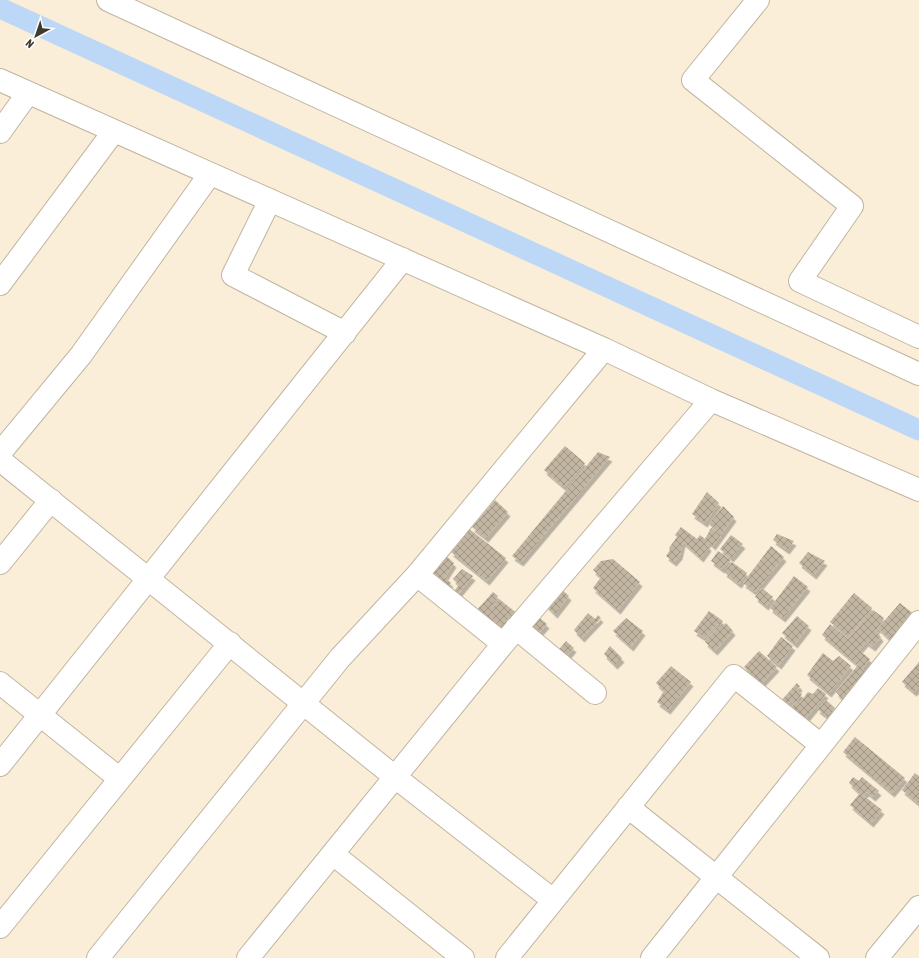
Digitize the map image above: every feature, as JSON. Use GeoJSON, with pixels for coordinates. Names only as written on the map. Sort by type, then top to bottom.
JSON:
{"type":"FeatureCollection","features":[{"type":"Feature","properties":{"kind":"street"},"geometry":{"type":"LineString","coordinates":[[108,0],[919,374]]}},
{"type":"Feature","properties":{"kind":"street"},"geometry":{"type":"LineString","coordinates":[[758,0],[693,80],[852,206],[800,281],[919,337]]}},
{"type":"Feature","properties":{"kind":"street"},"geometry":{"type":"LineString","coordinates":[[0,80],[604,349],[711,400],[919,490]]}},
{"type":"Feature","properties":{"kind":"street"},"geometry":{"type":"LineString","coordinates":[[0,132],[28,93]]}},
{"type":"Feature","properties":{"kind":"street"},"geometry":{"type":"LineString","coordinates":[[0,284],[114,131]]}},
{"type":"Feature","properties":{"kind":"street"},"geometry":{"type":"LineString","coordinates":[[0,453],[81,355],[210,174]]}},
{"type":"Feature","properties":{"kind":"street"},"geometry":{"type":"LineString","coordinates":[[270,200],[233,275],[345,333]]}},
{"type":"Feature","properties":{"kind":"street"},"geometry":{"type":"LineString","coordinates":[[0,765],[403,259]]}},
{"type":"Feature","properties":{"kind":"street"},"geometry":{"type":"LineString","coordinates":[[98,958],[340,658],[417,575],[604,349]]}},
{"type":"Feature","properties":{"kind":"street"},"geometry":{"type":"LineString","coordinates":[[253,956],[333,854],[510,636],[711,400]]}},
{"type":"Feature","properties":{"kind":"street"},"geometry":{"type":"LineString","coordinates":[[0,460],[230,643],[395,777],[553,900]]}},
{"type":"Feature","properties":{"kind":"street"},"geometry":{"type":"LineString","coordinates":[[0,563],[51,500]]}},
{"type":"Feature","properties":{"kind":"street"},"geometry":{"type":"LineString","coordinates":[[417,575],[595,693]]}},
{"type":"Feature","properties":{"kind":"street"},"geometry":{"type":"LineString","coordinates":[[652,958],[919,622]]}},
{"type":"Feature","properties":{"kind":"street"},"geometry":{"type":"LineString","coordinates":[[1,925],[230,643]]}},
{"type":"Feature","properties":{"kind":"street"},"geometry":{"type":"LineString","coordinates":[[506,958],[734,676],[821,745]]}},
{"type":"Feature","properties":{"kind":"street"},"geometry":{"type":"LineString","coordinates":[[0,682],[120,779]]}},
{"type":"Feature","properties":{"kind":"street"},"geometry":{"type":"LineString","coordinates":[[628,807],[818,958]]}},
{"type":"Feature","properties":{"kind":"street"},"geometry":{"type":"LineString","coordinates":[[333,854],[463,958]]}},
{"type":"Feature","properties":{"kind":"street"},"geometry":{"type":"LineString","coordinates":[[877,958],[919,907]]}},
{"type":"Feature","properties":{"kind":"building"},"geometry":{"type":"Polygon","coordinates":[[[565,446],[585,463],[564,487],[544,470],[565,446]]]}},
{"type":"Feature","properties":{"kind":"building"},"geometry":{"type":"Polygon","coordinates":[[[598,452],[610,457],[521,562],[512,556],[598,452]]]}},
{"type":"Feature","properties":{"kind":"building"},"geometry":{"type":"Polygon","coordinates":[[[707,492],[719,503],[705,523],[692,514],[707,492]]]}},
{"type":"Feature","properties":{"kind":"building"},"geometry":{"type":"Polygon","coordinates":[[[495,500],[508,512],[486,538],[472,527],[495,500]]]}},
{"type":"Feature","properties":{"kind":"building"},"geometry":{"type":"Polygon","coordinates":[[[723,506],[734,517],[713,546],[709,542],[707,544],[709,547],[701,558],[683,542],[680,555],[674,562],[666,556],[670,550],[669,548],[677,537],[675,535],[681,527],[697,539],[700,535],[705,539],[711,528],[720,535],[709,524],[723,506]]]}},
{"type":"Feature","properties":{"kind":"building"},"geometry":{"type":"Polygon","coordinates":[[[468,528],[506,558],[487,581],[451,552],[468,528]]]}},
{"type":"Feature","properties":{"kind":"building"},"geometry":{"type":"Polygon","coordinates":[[[777,534],[794,541],[787,550],[773,540],[777,534]]]}},
{"type":"Feature","properties":{"kind":"building"},"geometry":{"type":"Polygon","coordinates":[[[731,535],[743,544],[731,558],[720,549],[731,535]]]}},
{"type":"Feature","properties":{"kind":"building"},"geometry":{"type":"Polygon","coordinates":[[[771,546],[784,557],[755,592],[743,583],[771,546]]]}},
{"type":"Feature","properties":{"kind":"building"},"geometry":{"type":"Polygon","coordinates":[[[718,551],[731,560],[722,569],[711,561],[718,551]]]}},
{"type":"Feature","properties":{"kind":"building"},"geometry":{"type":"Polygon","coordinates":[[[808,552],[825,561],[814,575],[799,563],[808,552]]]}},
{"type":"Feature","properties":{"kind":"building"},"geometry":{"type":"Polygon","coordinates":[[[446,556],[454,563],[445,577],[451,583],[446,589],[429,576],[446,556]]]}},
{"type":"Feature","properties":{"kind":"building"},"geometry":{"type":"Polygon","coordinates":[[[613,559],[640,582],[618,610],[593,588],[601,577],[593,570],[601,561],[613,559]]]}},
{"type":"Feature","properties":{"kind":"building"},"geometry":{"type":"Polygon","coordinates":[[[732,562],[747,573],[739,584],[724,572],[732,562]]]}},
{"type":"Feature","properties":{"kind":"building"},"geometry":{"type":"Polygon","coordinates":[[[462,569],[473,576],[458,594],[454,591],[459,585],[453,579],[462,569]]]}},
{"type":"Feature","properties":{"kind":"building"},"geometry":{"type":"Polygon","coordinates":[[[794,576],[808,587],[783,618],[770,608],[794,576]]]}},
{"type":"Feature","properties":{"kind":"building"},"geometry":{"type":"Polygon","coordinates":[[[559,587],[569,596],[555,614],[545,604],[559,587]]]}},
{"type":"Feature","properties":{"kind":"building"},"geometry":{"type":"Polygon","coordinates":[[[762,588],[773,597],[766,606],[755,597],[762,588]]]}},
{"type":"Feature","properties":{"kind":"building"},"geometry":{"type":"Polygon","coordinates":[[[493,592],[498,596],[491,607],[493,612],[493,607],[499,599],[518,614],[501,636],[484,622],[488,617],[485,613],[482,618],[475,612],[493,592]]]}},
{"type":"Feature","properties":{"kind":"building"},"geometry":{"type":"Polygon","coordinates":[[[854,593],[872,608],[848,637],[830,622],[854,593]]]}},
{"type":"Feature","properties":{"kind":"building"},"geometry":{"type":"Polygon","coordinates":[[[900,603],[915,615],[893,642],[878,628],[900,603]]]}},
{"type":"Feature","properties":{"kind":"building"},"geometry":{"type":"Polygon","coordinates":[[[873,610],[884,618],[876,631],[881,637],[873,647],[866,642],[859,650],[870,659],[862,669],[865,672],[843,700],[836,692],[858,665],[822,635],[830,624],[848,639],[873,610]]]}},
{"type":"Feature","properties":{"kind":"building"},"geometry":{"type":"Polygon","coordinates":[[[709,611],[723,621],[720,625],[717,624],[705,638],[694,631],[709,611]]]}},
{"type":"Feature","properties":{"kind":"building"},"geometry":{"type":"Polygon","coordinates":[[[588,613],[595,619],[598,615],[601,618],[582,638],[574,630],[588,613]]]}},
{"type":"Feature","properties":{"kind":"building"},"geometry":{"type":"Polygon","coordinates":[[[536,615],[547,624],[532,641],[522,631],[536,615]]]}},
{"type":"Feature","properties":{"kind":"building"},"geometry":{"type":"Polygon","coordinates":[[[797,616],[809,626],[795,644],[782,633],[797,616]]]}},
{"type":"Feature","properties":{"kind":"building"},"geometry":{"type":"Polygon","coordinates":[[[626,618],[643,631],[631,647],[613,631],[626,618]]]}},
{"type":"Feature","properties":{"kind":"building"},"geometry":{"type":"Polygon","coordinates":[[[726,623],[733,631],[715,651],[705,642],[717,627],[722,627],[726,623]]]}},
{"type":"Feature","properties":{"kind":"building"},"geometry":{"type":"Polygon","coordinates":[[[781,637],[793,646],[779,665],[767,656],[781,637]]]}},
{"type":"Feature","properties":{"kind":"building"},"geometry":{"type":"Polygon","coordinates":[[[566,641],[574,648],[561,663],[553,657],[566,641]]]}},
{"type":"Feature","properties":{"kind":"building"},"geometry":{"type":"Polygon","coordinates":[[[610,646],[622,658],[615,665],[604,654],[610,646]]]}},
{"type":"Feature","properties":{"kind":"building"},"geometry":{"type":"Polygon","coordinates":[[[759,651],[777,667],[761,684],[744,667],[759,651]]]}},
{"type":"Feature","properties":{"kind":"building"},"geometry":{"type":"Polygon","coordinates":[[[823,653],[833,661],[839,656],[851,666],[829,693],[807,675],[823,653]]]}},
{"type":"Feature","properties":{"kind":"building"},"geometry":{"type":"Polygon","coordinates":[[[919,662],[919,687],[914,692],[902,682],[919,662]]]}},
{"type":"Feature","properties":{"kind":"building"},"geometry":{"type":"Polygon","coordinates":[[[671,666],[691,682],[668,710],[657,702],[664,691],[656,683],[671,666]]]}},
{"type":"Feature","properties":{"kind":"building"},"geometry":{"type":"Polygon","coordinates":[[[797,683],[800,686],[797,691],[802,694],[795,703],[790,701],[786,706],[780,702],[797,683]]]}},
{"type":"Feature","properties":{"kind":"building"},"geometry":{"type":"Polygon","coordinates":[[[818,688],[826,694],[803,722],[789,710],[795,703],[798,705],[808,692],[813,694],[818,688]]]}},
{"type":"Feature","properties":{"kind":"building"},"geometry":{"type":"Polygon","coordinates":[[[826,700],[835,708],[828,717],[817,709],[826,700]]]}},
{"type":"Feature","properties":{"kind":"building"},"geometry":{"type":"Polygon","coordinates":[[[855,737],[905,778],[892,793],[843,752],[855,737]]]}},
{"type":"Feature","properties":{"kind":"building"},"geometry":{"type":"Polygon","coordinates":[[[915,773],[919,776],[919,804],[902,790],[915,773]]]}},
{"type":"Feature","properties":{"kind":"building"},"geometry":{"type":"Polygon","coordinates":[[[853,777],[859,781],[862,777],[879,791],[873,797],[867,792],[863,795],[882,810],[871,823],[850,805],[860,793],[849,783],[853,777]]]}},
{"type":"Feature","properties":{"kind":"waterway"},"geometry":{"type":"LineString","coordinates":[[0,8],[919,430]]}}]}
